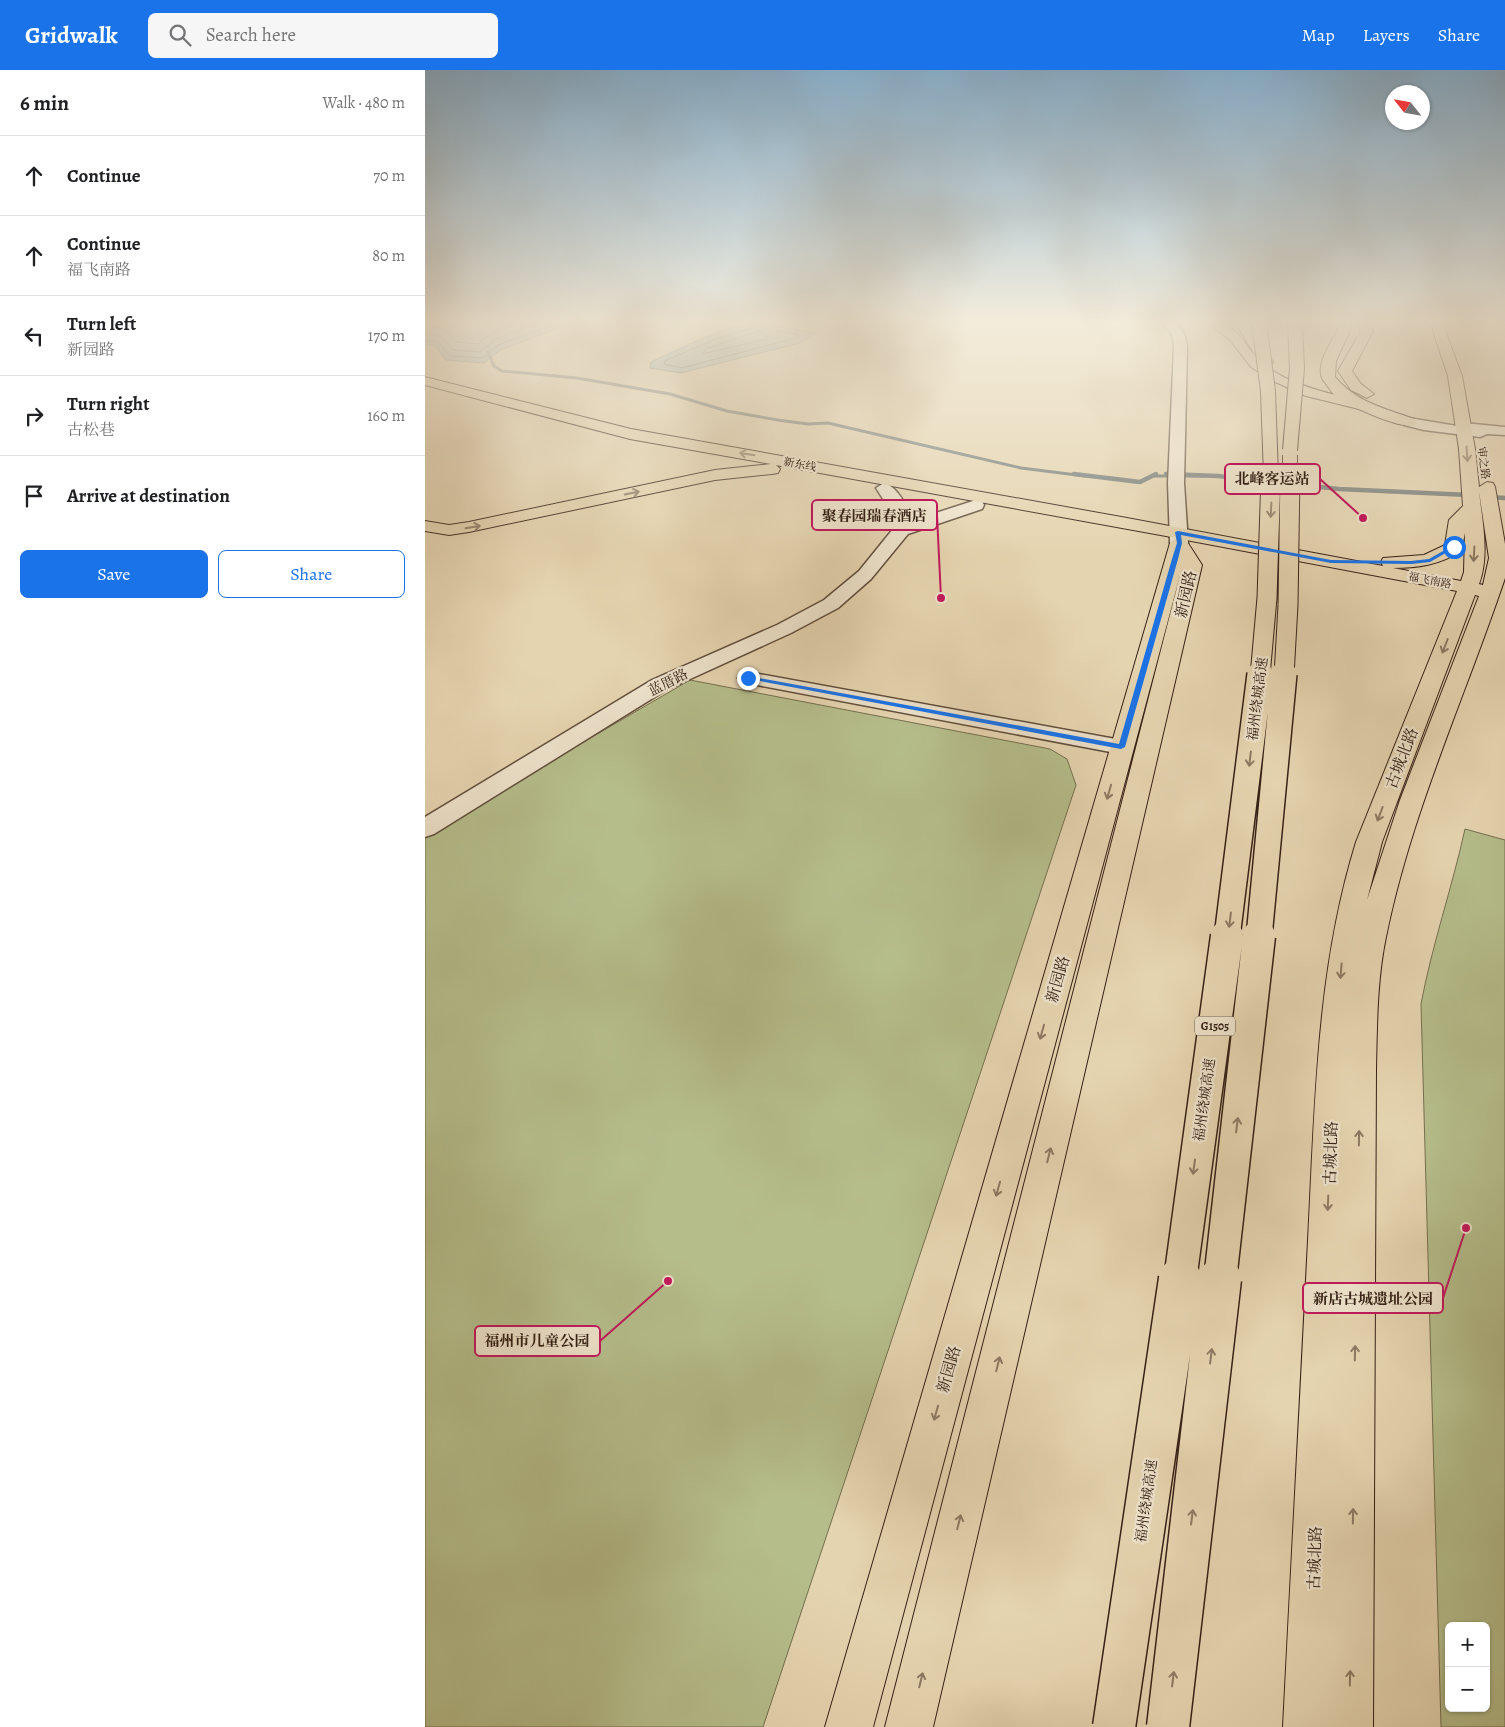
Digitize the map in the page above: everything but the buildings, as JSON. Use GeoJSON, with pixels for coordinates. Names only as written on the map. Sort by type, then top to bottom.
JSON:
{"type":"FeatureCollection","features":[{"type":"Feature","properties":{"kind":"main road","name":"新东线"},"geometry":{"type":"LineString","coordinates":[[493,399],[612,430],[1178,538]]}},
{"type":"Feature","properties":{"kind":"main road","name":"福州绕城高速"},"geometry":{"type":"LineString","coordinates":[[1114,1727],[1227,942],[1265,640],[1272,498],[1272,438],[1269,399]]}},
{"type":"Feature","properties":{"kind":"main road","name":"福州绕城高速"},"geometry":{"type":"LineString","coordinates":[[1168,1727],[1270,844],[1288,643],[1292,526],[1290,450],[1285,399]]}},
{"type":"Feature","properties":{"kind":"main road"},"geometry":{"type":"LineString","coordinates":[[1290,450],[1294,399]]}},
{"type":"Feature","properties":{"kind":"main road"},"geometry":{"type":"LineString","coordinates":[[1338,399],[1409,422]]}},
{"type":"Feature","properties":{"kind":"main road"},"geometry":{"type":"LineString","coordinates":[[1352,399],[1367,407]]}},
{"type":"Feature","properties":{"kind":"main road"},"geometry":{"type":"LineString","coordinates":[[1376,399],[1384,404],[1422,412]]}},
{"type":"Feature","properties":{"kind":"main road","name":"审之路"},"geometry":{"type":"LineString","coordinates":[[1459,399],[1469,483],[1481,506],[1498,558],[1496,576],[1486,598]]}},
{"type":"Feature","properties":{"kind":"main road","name":"审之路"},"geometry":{"type":"LineString","coordinates":[[1479,423],[1483,451]]}},
{"type":"Feature","properties":{"kind":"main road","name":"新东线"},"geometry":{"type":"LineString","coordinates":[[425,526],[449,530],[469,528],[746,470],[792,471],[882,483],[976,505],[1178,538]]}},
{"type":"Feature","properties":{"kind":"main road","name":"审之路"},"geometry":{"type":"LineString","coordinates":[[1481,506],[1486,477]]}},
{"type":"Feature","properties":{"kind":"main road"},"geometry":{"type":"LineString","coordinates":[[1331,562],[1411,563],[1430,560],[1454,547],[1458,520],[1481,506],[1505,539]]}},
{"type":"Feature","properties":{"kind":"main road","name":"福飞南路"},"geometry":{"type":"LineString","coordinates":[[1178,538],[1331,562],[1486,598]]}},
{"type":"Feature","properties":{"kind":"main road","name":"福飞南路"},"geometry":{"type":"LineString","coordinates":[[1178,538],[1486,598]]}},
{"type":"Feature","properties":{"kind":"main road","name":"新园路"},"geometry":{"type":"LineString","coordinates":[[849,1727],[1178,538]]}},
{"type":"Feature","properties":{"kind":"main road","name":"新园路"},"geometry":{"type":"LineString","coordinates":[[909,1727],[1193,565],[1178,538]]}},
{"type":"Feature","properties":{"kind":"main road","name":"古城北路"},"geometry":{"type":"LineString","coordinates":[[1307,1727],[1333,1063],[1342,959],[1356,885],[1369,842],[1486,598]]}},
{"type":"Feature","properties":{"kind":"main road","name":"古城北路"},"geometry":{"type":"LineString","coordinates":[[1349,1727],[1360,1069],[1365,984],[1372,936],[1396,847],[1486,598]]}},
{"type":"Feature","properties":{"kind":"street"},"geometry":{"type":"LineString","coordinates":[[1178,538],[1175,485],[1180,426],[1180,399]]}},
{"type":"Feature","properties":{"kind":"street"},"geometry":{"type":"LineString","coordinates":[[1422,412],[1463,426]]}},
{"type":"Feature","properties":{"kind":"street"},"geometry":{"type":"LineString","coordinates":[[1409,422],[1463,426],[1479,423],[1505,431]]}},
{"type":"Feature","properties":{"kind":"street"},"geometry":{"type":"LineString","coordinates":[[882,483],[899,509],[904,523],[902,530]]}},
{"type":"Feature","properties":{"kind":"street"},"geometry":{"type":"LineString","coordinates":[[902,530],[976,505]]}},
{"type":"Feature","properties":{"kind":"street","name":"蓝厝路"},"geometry":{"type":"LineString","coordinates":[[425,828],[659,685],[784,629],[831,604],[865,575],[902,530]]}},
{"type":"Feature","properties":{"kind":"street"},"geometry":{"type":"LineString","coordinates":[[748,678],[1121,747]]}},
{"type":"Feature","properties":{"kind":"green space"},"geometry":{"type":"Polygon","coordinates":[[[690,680],[1050,749],[1067,759],[1076,785],[763,1727],[425,1727],[425,834],[690,680]]]}},
{"type":"Feature","properties":{"kind":"green space"},"geometry":{"type":"Polygon","coordinates":[[[1465,829],[1505,840],[1505,1727],[1441,1727],[1421,1004],[1465,829]]]}},
{"type":"Feature","properties":{"kind":"waterway"},"geometry":{"type":"LineString","coordinates":[[688,399],[727,411],[778,420],[808,424],[828,423],[1021,468],[1085,476]]}},
{"type":"Feature","properties":{"kind":"waterway"},"geometry":{"type":"LineString","coordinates":[[1074,474],[1140,482],[1156,474]]}},
{"type":"Feature","properties":{"kind":"waterway"},"geometry":{"type":"LineString","coordinates":[[1166,474],[1218,476],[1339,489],[1469,495]]}},
{"type":"Feature","properties":{"kind":"waterway"},"geometry":{"type":"LineString","coordinates":[[1154,476],[1204,476]]}},
{"type":"Feature","properties":{"kind":"waterway"},"geometry":{"type":"LineString","coordinates":[[1489,497],[1505,498]]}},
{"type":"Feature","properties":{"kind":"place","name":"北峰客运站"},"geometry":{"type":"Point","coordinates":[1363,518]}},
{"type":"Feature","properties":{"kind":"place","name":"聚春园瑞春酒店"},"geometry":{"type":"Point","coordinates":[941,598]}},
{"type":"Feature","properties":{"kind":"place","name":"新店古城遗址公园"},"geometry":{"type":"Point","coordinates":[1466,1228]}},
{"type":"Feature","properties":{"kind":"place","name":"福州市儿童公园"},"geometry":{"type":"Point","coordinates":[668,1281]}},
{"type":"Feature","properties":{"kind":"route"},"geometry":{"type":"LineString","coordinates":[[748,678],[1121,747],[1175,559],[1179,543],[1178,532],[1331,562],[1411,563],[1430,560],[1454,547]]}}]}
